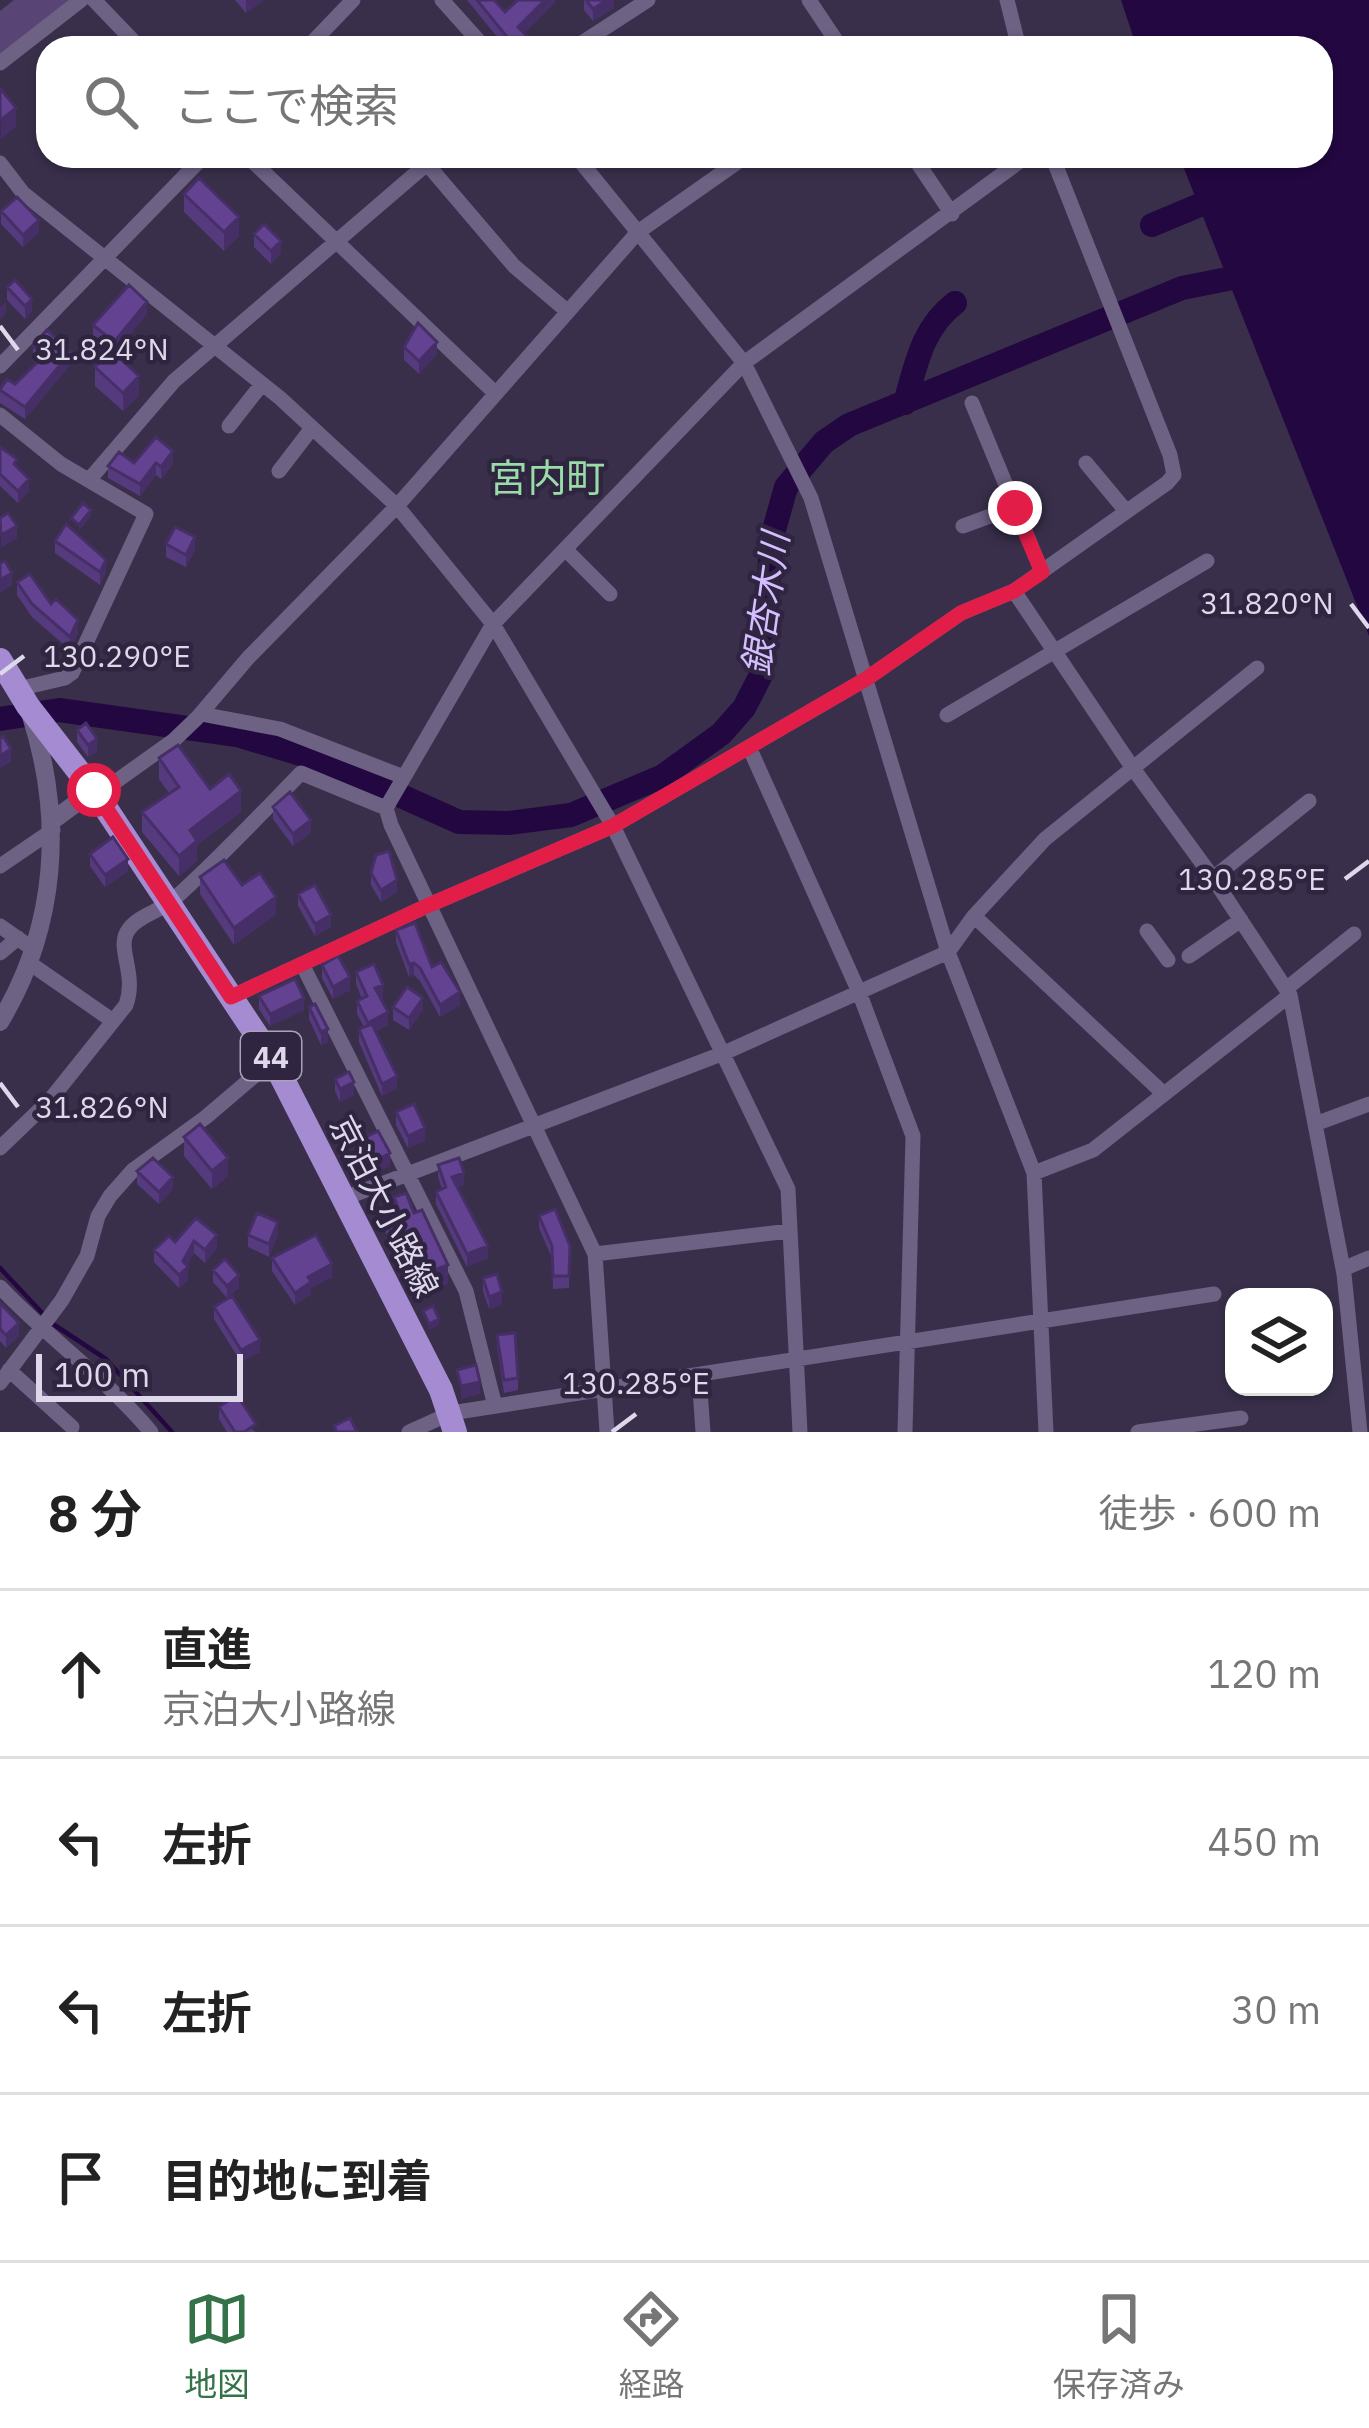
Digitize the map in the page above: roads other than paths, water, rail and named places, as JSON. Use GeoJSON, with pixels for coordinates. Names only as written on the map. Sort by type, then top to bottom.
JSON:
{"type":"FeatureCollection","features":[{"type":"Feature","properties":{"kind":"main road","name":"京泊大小路線"},"geometry":{"type":"LineString","coordinates":[[0,660],[30,709],[95,792],[273,1060],[453,1422]]}},
{"type":"Feature","properties":{"kind":"street"},"geometry":{"type":"LineString","coordinates":[[0,63],[81,0]]}},
{"type":"Feature","properties":{"kind":"street"},"geometry":{"type":"LineString","coordinates":[[94,0],[128,36]]}},
{"type":"Feature","properties":{"kind":"street"},"geometry":{"type":"LineString","coordinates":[[318,36],[353,0]]}},
{"type":"Feature","properties":{"kind":"street"},"geometry":{"type":"LineString","coordinates":[[442,0],[474,36]]}},
{"type":"Feature","properties":{"kind":"street"},"geometry":{"type":"LineString","coordinates":[[588,36],[625,5],[648,0]]}},
{"type":"Feature","properties":{"kind":"street"},"geometry":{"type":"LineString","coordinates":[[809,0],[833,36]]}},
{"type":"Feature","properties":{"kind":"street"},"geometry":{"type":"LineString","coordinates":[[1007,0],[1016,36]]}},
{"type":"Feature","properties":{"kind":"street"},"geometry":{"type":"LineString","coordinates":[[0,163],[23,193],[262,383],[397,506],[494,623],[613,826],[788,1189],[800,1432]]}},
{"type":"Feature","properties":{"kind":"street"},"geometry":{"type":"LineString","coordinates":[[0,366],[192,168]]}},
{"type":"Feature","properties":{"kind":"street"},"geometry":{"type":"LineString","coordinates":[[260,168],[494,392]]}},
{"type":"Feature","properties":{"kind":"street"},"geometry":{"type":"LineString","coordinates":[[89,480],[174,381],[422,168]]}},
{"type":"Feature","properties":{"kind":"street"},"geometry":{"type":"LineString","coordinates":[[430,168],[514,266],[567,311]]}},
{"type":"Feature","properties":{"kind":"street"},"geometry":{"type":"LineString","coordinates":[[586,168],[744,363],[811,498],[948,952],[1034,1173],[1046,1432]]}},
{"type":"Feature","properties":{"kind":"street"},"geometry":{"type":"LineString","coordinates":[[0,866],[95,792],[174,740],[199,716],[248,658],[397,506],[638,232],[727,168]]}},
{"type":"Feature","properties":{"kind":"street"},"geometry":{"type":"LineString","coordinates":[[921,168],[952,214]]}},
{"type":"Feature","properties":{"kind":"street"},"geometry":{"type":"LineString","coordinates":[[386,808],[494,623],[744,363],[1012,168]]}},
{"type":"Feature","properties":{"kind":"street"},"geometry":{"type":"LineString","coordinates":[[231,997],[613,826],[866,679],[961,613],[1014,591],[1168,483],[1174,467],[1057,168]]}},
{"type":"Feature","properties":{"kind":"street"},"geometry":{"type":"LineString","coordinates":[[229,426],[262,383]]}},
{"type":"Feature","properties":{"kind":"street"},"geometry":{"type":"LineString","coordinates":[[972,403],[1042,572]]}},
{"type":"Feature","properties":{"kind":"street"},"geometry":{"type":"LineString","coordinates":[[0,416],[61,464],[146,514],[72,673],[30,709],[44,759],[52,826],[50,886],[0,1022]]}},
{"type":"Feature","properties":{"kind":"street"},"geometry":{"type":"LineString","coordinates":[[279,471],[313,428]]}},
{"type":"Feature","properties":{"kind":"street"},"geometry":{"type":"LineString","coordinates":[[1086,463],[1126,512]]}},
{"type":"Feature","properties":{"kind":"street"},"geometry":{"type":"LineString","coordinates":[[963,526],[1015,508]]}},
{"type":"Feature","properties":{"kind":"street"},"geometry":{"type":"LineString","coordinates":[[565,549],[610,594]]}},
{"type":"Feature","properties":{"kind":"street"},"geometry":{"type":"LineString","coordinates":[[947,715],[1207,561]]}},
{"type":"Feature","properties":{"kind":"street"},"geometry":{"type":"LineString","coordinates":[[1014,591],[1288,992],[1343,1269],[1360,1432]]}},
{"type":"Feature","properties":{"kind":"street"},"geometry":{"type":"LineString","coordinates":[[345,1198],[724,1053],[948,952],[974,916],[1045,839],[1257,668]]}},
{"type":"Feature","properties":{"kind":"street"},"geometry":{"type":"LineString","coordinates":[[199,716],[280,729],[401,776]]}},
{"type":"Feature","properties":{"kind":"street"},"geometry":{"type":"LineString","coordinates":[[748,747],[859,992],[913,1136],[905,1432]]}},
{"type":"Feature","properties":{"kind":"street"},"geometry":{"type":"LineString","coordinates":[[0,1148],[50,1100],[113,1021],[132,988],[124,935],[135,922],[169,904],[301,773],[386,808],[595,1254],[607,1432]]}},
{"type":"Feature","properties":{"kind":"street"},"geometry":{"type":"LineString","coordinates":[[1214,878],[1236,848],[1309,801]]}},
{"type":"Feature","properties":{"kind":"street"},"geometry":{"type":"LineString","coordinates":[[974,916],[1164,1094]]}},
{"type":"Feature","properties":{"kind":"street"},"geometry":{"type":"LineString","coordinates":[[1189,956],[1240,920]]}},
{"type":"Feature","properties":{"kind":"street"},"geometry":{"type":"LineString","coordinates":[[0,926],[113,1021]]}},
{"type":"Feature","properties":{"kind":"street"},"geometry":{"type":"LineString","coordinates":[[1147,931],[1168,960]]}},
{"type":"Feature","properties":{"kind":"street"},"geometry":{"type":"LineString","coordinates":[[1034,1173],[1093,1150],[1354,934]]}},
{"type":"Feature","properties":{"kind":"street"},"geometry":{"type":"LineString","coordinates":[[0,953],[26,950]]}},
{"type":"Feature","properties":{"kind":"street"},"geometry":{"type":"LineString","coordinates":[[302,964],[466,1292],[495,1406]]}},
{"type":"Feature","properties":{"kind":"street"},"geometry":{"type":"LineString","coordinates":[[72,1427],[5,1376],[88,1256],[98,1216],[121,1183],[273,1060]]}},
{"type":"Feature","properties":{"kind":"street"},"geometry":{"type":"LineString","coordinates":[[1315,1124],[1368,1099]]}},
{"type":"Feature","properties":{"kind":"street"},"geometry":{"type":"LineString","coordinates":[[595,1254],[790,1232]]}},
{"type":"Feature","properties":{"kind":"street"},"geometry":{"type":"LineString","coordinates":[[1343,1269],[1369,1258]]}},
{"type":"Feature","properties":{"kind":"street"},"geometry":{"type":"LineString","coordinates":[[0,1287],[40,1329],[98,1375],[151,1432]]}},
{"type":"Feature","properties":{"kind":"street"},"geometry":{"type":"LineString","coordinates":[[410,1432],[495,1406],[1214,1294]]}},
{"type":"Feature","properties":{"kind":"street"},"geometry":{"type":"LineString","coordinates":[[699,1375],[704,1432]]}},
{"type":"Feature","properties":{"kind":"street"},"geometry":{"type":"LineString","coordinates":[[1138,1432],[1241,1418]]}},
{"type":"Feature","properties":{"kind":"waterway"},"geometry":{"type":"LineString","coordinates":[[1152,225],[1207,202],[1229,205]]}},
{"type":"Feature","properties":{"kind":"waterway","name":"銀杏木川"},"geometry":{"type":"LineString","coordinates":[[0,719],[59,710],[237,735],[321,760],[459,822],[508,823],[571,815],[663,776],[721,734],[744,708],[761,675],[772,537],[786,487],[824,442],[849,425],[1182,288],[1258,273]]}},
{"type":"Feature","properties":{"kind":"waterway"},"geometry":{"type":"LineString","coordinates":[[905,403],[928,336],[955,303]]}},
{"type":"Feature","properties":{"kind":"waterway"},"geometry":{"type":"LineString","coordinates":[[0,1268],[45,1316]]}},
{"type":"Feature","properties":{"kind":"waterway"},"geometry":{"type":"LineString","coordinates":[[53,1324],[106,1359],[172,1432]]}},
{"type":"Feature","properties":{"kind":"district","name":"宮内町"},"geometry":{"type":"Point","coordinates":[547,477]}}]}
